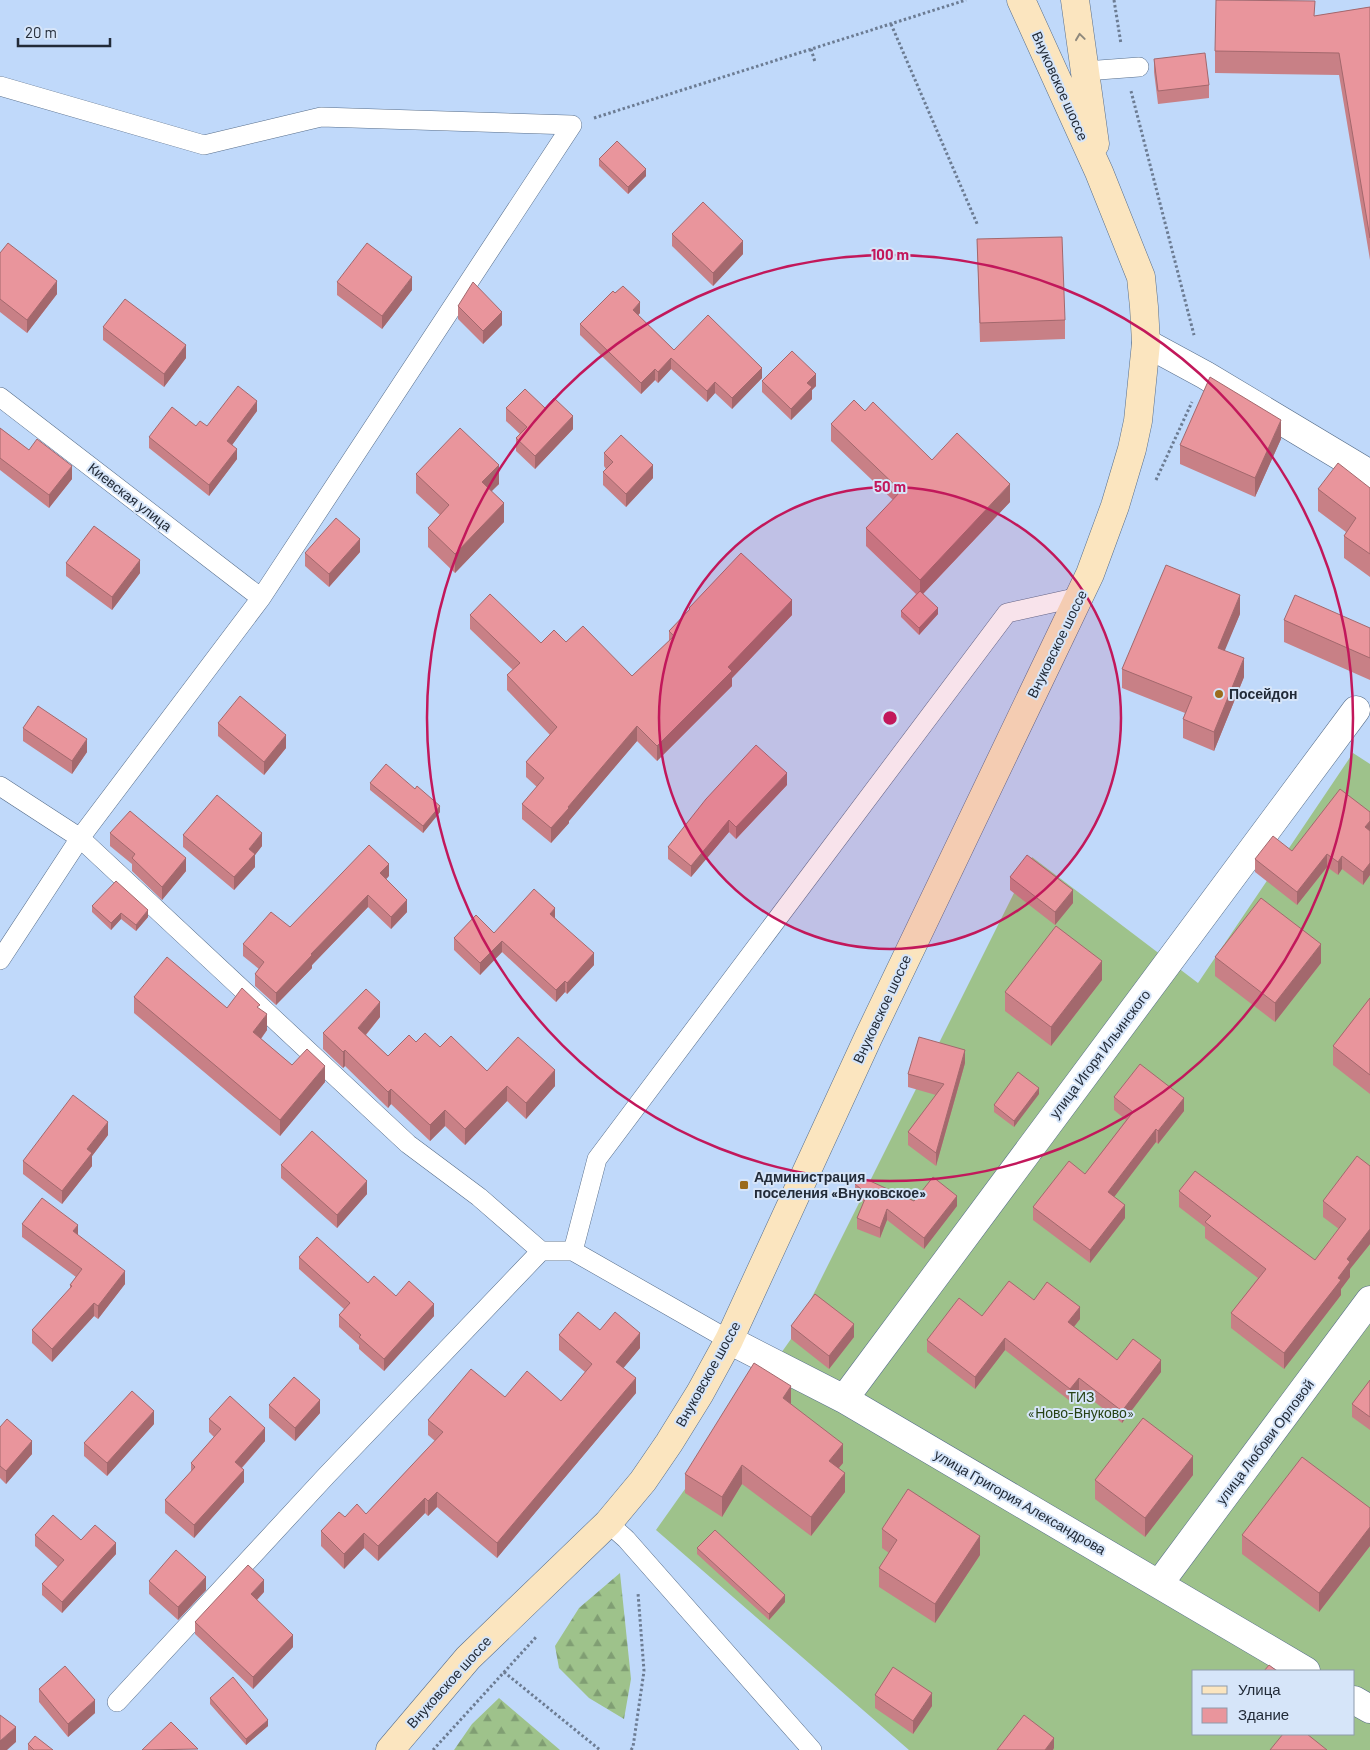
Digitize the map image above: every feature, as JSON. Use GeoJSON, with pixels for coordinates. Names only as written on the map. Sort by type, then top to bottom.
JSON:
{"type":"FeatureCollection","features":[{"type":"Feature","properties":{"kind":"main road","name":"Внуковское шоссе"},"geometry":{"type":"LineString","coordinates":[[390,1750],[468,1658],[608,1523],[642,1482],[700,1393],[729,1340],[868,1038],[1079,598],[1115,506],[1138,421],[1146,343],[1141,277],[1099,172],[1021,0]]}},
{"type":"Feature","properties":{"kind":"main road","name":"Внуковское шоссе"},"geometry":{"type":"LineString","coordinates":[[1075,0],[1099,172]]}},
{"type":"Feature","properties":{"kind":"street"},"geometry":{"type":"LineString","coordinates":[[1146,343],[1213,380],[1370,474]]}},
{"type":"Feature","properties":{"kind":"street","name":"улица Игоря Ильинского"},"geometry":{"type":"LineString","coordinates":[[844,1399],[1356,710]]}},
{"type":"Feature","properties":{"kind":"street","name":"улица Любови Орловой"},"geometry":{"type":"LineString","coordinates":[[1159,1584],[1370,1300]]}},
{"type":"Feature","properties":{"kind":"street","name":"улица Григория Александрова"},"geometry":{"type":"LineString","coordinates":[[729,1340],[844,1399],[1304,1670]]}},
{"type":"Feature","properties":{"kind":"street"},"geometry":{"type":"LineString","coordinates":[[1355,1701],[1370,1710]]}},
{"type":"Feature","properties":{"kind":"lane"},"geometry":{"type":"LineString","coordinates":[[1085,71],[1139,67]]}},
{"type":"Feature","properties":{"kind":"lane"},"geometry":{"type":"LineString","coordinates":[[0,86],[204,145],[321,117],[572,125]]}},
{"type":"Feature","properties":{"kind":"lane"},"geometry":{"type":"LineString","coordinates":[[0,960],[80,838],[261,598],[572,125]]}},
{"type":"Feature","properties":{"kind":"lane","name":"Киевская улица"},"geometry":{"type":"LineString","coordinates":[[0,397],[261,598]]}},
{"type":"Feature","properties":{"kind":"lane"},"geometry":{"type":"LineString","coordinates":[[573,1250],[597,1159],[1007,614],[1079,598]]}},
{"type":"Feature","properties":{"kind":"lane"},"geometry":{"type":"LineString","coordinates":[[0,786],[80,838],[408,1144],[479,1197],[541,1251],[573,1250],[729,1340]]}},
{"type":"Feature","properties":{"kind":"lane"},"geometry":{"type":"LineString","coordinates":[[117,1702],[327,1475],[541,1251]]}},
{"type":"Feature","properties":{"kind":"lane"},"geometry":{"type":"LineString","coordinates":[[608,1523],[626,1539],[812,1750]]}},
{"type":"Feature","properties":{"kind":"path"},"geometry":{"type":"LineString","coordinates":[[572,125],[966,0]]}},
{"type":"Feature","properties":{"kind":"path"},"geometry":{"type":"LineString","coordinates":[[891,24],[978,226]]}},
{"type":"Feature","properties":{"kind":"path"},"geometry":{"type":"LineString","coordinates":[[811,49],[815,62]]}},
{"type":"Feature","properties":{"kind":"path"},"geometry":{"type":"LineString","coordinates":[[631,1750],[633,1748],[644,1671],[637,1584]]}},
{"type":"Feature","properties":{"kind":"path"},"geometry":{"type":"LineString","coordinates":[[504,1672],[600,1750]]}},
{"type":"Feature","properties":{"kind":"green space","name":"ТИЗ «Ново-Внуково»"},"geometry":{"type":"Polygon","coordinates":[[[1353,753],[1370,764],[1370,1750],[909,1750],[656,1530],[791,1339],[1032,857],[1198,983],[1353,753]]]}},
{"type":"Feature","properties":{"kind":"green space"},"geometry":{"type":"Polygon","coordinates":[[[620,1573],[631,1679],[624,1719],[589,1698],[559,1668],[555,1646],[579,1608],[620,1573]]]}},
{"type":"Feature","properties":{"kind":"green space"},"geometry":{"type":"Polygon","coordinates":[[[499,1698],[560,1750],[454,1750],[472,1724],[499,1698]]]}},
{"type":"Feature","properties":{"kind":"building"},"geometry":{"type":"Polygon","coordinates":[[[1216,0],[1315,1],[1314,16],[1370,7],[1370,238],[1339,53],[1215,51],[1216,0]]]}},
{"type":"Feature","properties":{"kind":"building"},"geometry":{"type":"Polygon","coordinates":[[[1205,53],[1209,85],[1158,91],[1154,59],[1205,53]]]}},
{"type":"Feature","properties":{"kind":"building"},"geometry":{"type":"Polygon","coordinates":[[[617,141],[646,169],[628,187],[599,159],[617,141]]]}},
{"type":"Feature","properties":{"kind":"building"},"geometry":{"type":"Polygon","coordinates":[[[703,202],[743,241],[713,273],[672,234],[703,202]]]}},
{"type":"Feature","properties":{"kind":"building"},"geometry":{"type":"Polygon","coordinates":[[[1062,237],[1065,320],[980,323],[977,239],[1062,237]]]}},
{"type":"Feature","properties":{"kind":"building"},"geometry":{"type":"Polygon","coordinates":[[[8,243],[57,281],[27,320],[0,299],[0,253],[8,243]]]}},
{"type":"Feature","properties":{"kind":"building"},"geometry":{"type":"Polygon","coordinates":[[[367,243],[412,277],[382,316],[337,282],[367,243]]]}},
{"type":"Feature","properties":{"kind":"building"},"geometry":{"type":"Polygon","coordinates":[[[473,282],[502,312],[483,331],[458,306],[473,282]]]}},
{"type":"Feature","properties":{"kind":"building"},"geometry":{"type":"Polygon","coordinates":[[[623,286],[640,302],[633,310],[674,350],[708,315],[762,368],[732,398],[715,382],[707,391],[671,358],[658,372],[655,369],[641,383],[580,324],[613,291],[615,293],[623,286]]]}},
{"type":"Feature","properties":{"kind":"building"},"geometry":{"type":"Polygon","coordinates":[[[125,299],[186,345],[164,374],[103,327],[125,299]]]}},
{"type":"Feature","properties":{"kind":"building"},"geometry":{"type":"Polygon","coordinates":[[[792,351],[816,374],[807,383],[812,387],[791,409],[762,381],[792,351]]]}},
{"type":"Feature","properties":{"kind":"building"},"geometry":{"type":"Polygon","coordinates":[[[1210,377],[1281,420],[1255,478],[1180,445],[1210,377]]]}},
{"type":"Feature","properties":{"kind":"building"},"geometry":{"type":"Polygon","coordinates":[[[238,386],[257,401],[227,441],[237,449],[209,485],[149,437],[172,407],[196,426],[200,421],[207,426],[238,386]]]}},
{"type":"Feature","properties":{"kind":"building"},"geometry":{"type":"Polygon","coordinates":[[[525,389],[545,408],[554,398],[573,416],[535,456],[516,438],[527,427],[506,408],[525,389]]]}},
{"type":"Feature","properties":{"kind":"building"},"geometry":{"type":"Polygon","coordinates":[[[854,400],[865,411],[873,402],[932,460],[957,433],[1010,484],[920,580],[866,528],[901,491],[831,424],[854,400]]]}},
{"type":"Feature","properties":{"kind":"building"},"geometry":{"type":"Polygon","coordinates":[[[0,428],[29,450],[37,439],[72,466],[49,495],[0,458],[0,428]]]}},
{"type":"Feature","properties":{"kind":"building"},"geometry":{"type":"Polygon","coordinates":[[[460,428],[499,465],[482,482],[504,503],[455,554],[428,528],[449,505],[416,474],[460,428]]]}},
{"type":"Feature","properties":{"kind":"building"},"geometry":{"type":"Polygon","coordinates":[[[621,435],[653,465],[626,494],[603,472],[613,462],[604,453],[621,435]]]}},
{"type":"Feature","properties":{"kind":"building"},"geometry":{"type":"Polygon","coordinates":[[[1338,463],[1370,488],[1370,554],[1344,536],[1356,518],[1318,489],[1338,463]]]}},
{"type":"Feature","properties":{"kind":"building"},"geometry":{"type":"Polygon","coordinates":[[[336,518],[360,539],[329,574],[305,553],[336,518]]]}},
{"type":"Feature","properties":{"kind":"building"},"geometry":{"type":"Polygon","coordinates":[[[94,526],[140,560],[112,597],[66,563],[94,526]]]}},
{"type":"Feature","properties":{"kind":"building"},"geometry":{"type":"Polygon","coordinates":[[[741,553],[792,600],[728,667],[732,671],[657,746],[637,726],[551,828],[522,804],[544,778],[526,762],[557,727],[507,675],[520,663],[470,615],[490,594],[541,643],[554,630],[566,642],[583,626],[632,676],[674,636],[669,631],[741,553]]]}},
{"type":"Feature","properties":{"kind":"building"},"geometry":{"type":"Polygon","coordinates":[[[1166,565],[1240,595],[1218,648],[1244,658],[1214,732],[1183,719],[1192,697],[1122,669],[1166,565]]]}},
{"type":"Feature","properties":{"kind":"building"},"geometry":{"type":"Polygon","coordinates":[[[920,591],[938,608],[919,628],[901,611],[920,591]]]}},
{"type":"Feature","properties":{"kind":"building"},"geometry":{"type":"Polygon","coordinates":[[[1295,595],[1370,628],[1370,658],[1284,620],[1295,595]]]}},
{"type":"Feature","properties":{"kind":"building"},"geometry":{"type":"Polygon","coordinates":[[[240,696],[286,735],[264,762],[218,723],[240,696]]]}},
{"type":"Feature","properties":{"kind":"building"},"geometry":{"type":"Polygon","coordinates":[[[38,706],[87,739],[72,761],[23,728],[38,706]]]}},
{"type":"Feature","properties":{"kind":"building"},"geometry":{"type":"Polygon","coordinates":[[[756,745],[787,773],[736,827],[729,820],[691,866],[668,847],[706,799],[756,745]]]}},
{"type":"Feature","properties":{"kind":"building"},"geometry":{"type":"Polygon","coordinates":[[[386,764],[415,789],[417,786],[440,806],[423,826],[370,783],[386,764]]]}},
{"type":"Feature","properties":{"kind":"building"},"geometry":{"type":"Polygon","coordinates":[[[1340,789],[1370,812],[1370,821],[1365,827],[1370,831],[1370,863],[1363,872],[1342,856],[1338,862],[1327,854],[1297,892],[1255,859],[1273,836],[1292,851],[1340,789]]]}},
{"type":"Feature","properties":{"kind":"building"},"geometry":{"type":"Polygon","coordinates":[[[217,795],[262,833],[249,849],[255,854],[234,877],[183,835],[217,795]]]}},
{"type":"Feature","properties":{"kind":"building"},"geometry":{"type":"Polygon","coordinates":[[[130,811],[186,858],[162,887],[132,858],[135,854],[110,833],[130,811]]]}},
{"type":"Feature","properties":{"kind":"building"},"geometry":{"type":"Polygon","coordinates":[[[369,845],[389,864],[380,873],[407,900],[391,917],[368,895],[276,993],[255,974],[264,962],[243,944],[271,912],[290,927],[369,845]]]}},
{"type":"Feature","properties":{"kind":"building"},"geometry":{"type":"Polygon","coordinates":[[[1027,855],[1073,890],[1055,912],[1010,877],[1027,855]]]}},
{"type":"Feature","properties":{"kind":"building"},"geometry":{"type":"Polygon","coordinates":[[[116,881],[148,910],[136,925],[121,913],[111,923],[92,906],[116,881]]]}},
{"type":"Feature","properties":{"kind":"building"},"geometry":{"type":"Polygon","coordinates":[[[534,889],[555,908],[550,914],[594,953],[567,983],[565,981],[556,990],[502,941],[480,963],[454,938],[476,915],[494,933],[534,889]]]}},
{"type":"Feature","properties":{"kind":"building"},"geometry":{"type":"Polygon","coordinates":[[[1261,898],[1321,944],[1275,1003],[1215,957],[1261,898]]]}},
{"type":"Feature","properties":{"kind":"building"},"geometry":{"type":"Polygon","coordinates":[[[1056,926],[1102,961],[1051,1027],[1005,992],[1056,926]]]}},
{"type":"Feature","properties":{"kind":"building"},"geometry":{"type":"Polygon","coordinates":[[[167,957],[227,1008],[242,988],[260,1005],[257,1007],[267,1014],[253,1032],[292,1065],[307,1049],[325,1066],[280,1120],[134,997],[167,957]]]}},
{"type":"Feature","properties":{"kind":"building"},"geometry":{"type":"Polygon","coordinates":[[[366,989],[380,1002],[358,1028],[388,1056],[409,1035],[416,1042],[425,1033],[440,1047],[451,1036],[487,1071],[518,1037],[555,1070],[526,1103],[507,1086],[465,1129],[445,1110],[430,1125],[391,1089],[388,1092],[345,1050],[343,1052],[323,1033],[366,989]]]}},
{"type":"Feature","properties":{"kind":"building"},"geometry":{"type":"Polygon","coordinates":[[[1370,998],[1370,1075],[1333,1046],[1370,998]]]}},
{"type":"Feature","properties":{"kind":"building"},"geometry":{"type":"Polygon","coordinates":[[[919,1037],[965,1050],[936,1153],[908,1132],[944,1084],[908,1074],[919,1037]]]}},
{"type":"Feature","properties":{"kind":"building"},"geometry":{"type":"Polygon","coordinates":[[[1140,1064],[1184,1098],[1158,1131],[1156,1129],[1108,1192],[1125,1205],[1090,1250],[1033,1207],[1069,1161],[1085,1174],[1133,1112],[1114,1097],[1140,1064]]]}},
{"type":"Feature","properties":{"kind":"building"},"geometry":{"type":"Polygon","coordinates":[[[1018,1072],[1039,1088],[1014,1121],[994,1105],[1018,1072]]]}},
{"type":"Feature","properties":{"kind":"building"},"geometry":{"type":"Polygon","coordinates":[[[73,1095],[108,1122],[87,1149],[92,1153],[62,1191],[23,1161],[73,1095]]]}},
{"type":"Feature","properties":{"kind":"building"},"geometry":{"type":"Polygon","coordinates":[[[312,1131],[367,1181],[337,1215],[281,1165],[312,1131]]]}},
{"type":"Feature","properties":{"kind":"building"},"geometry":{"type":"Polygon","coordinates":[[[1357,1156],[1370,1166],[1370,1229],[1347,1259],[1350,1262],[1338,1278],[1341,1280],[1284,1353],[1231,1313],[1266,1269],[1205,1222],[1211,1216],[1179,1191],[1195,1171],[1315,1260],[1346,1219],[1323,1201],[1357,1156]]]}},
{"type":"Feature","properties":{"kind":"building"},"geometry":{"type":"Polygon","coordinates":[[[859,1176],[914,1201],[933,1177],[957,1196],[924,1238],[887,1209],[880,1228],[857,1218],[867,1194],[855,1184],[859,1176]]]}},
{"type":"Feature","properties":{"kind":"building"},"geometry":{"type":"Polygon","coordinates":[[[42,1198],[78,1225],[73,1231],[125,1271],[98,1306],[94,1303],[52,1349],[32,1330],[72,1286],[70,1285],[82,1269],[22,1224],[42,1198]]]}},
{"type":"Feature","properties":{"kind":"building"},"geometry":{"type":"Polygon","coordinates":[[[317,1237],[368,1283],[374,1276],[396,1296],[409,1281],[434,1304],[384,1359],[359,1337],[361,1335],[339,1315],[350,1303],[299,1257],[317,1237]]]}},
{"type":"Feature","properties":{"kind":"building"},"geometry":{"type":"Polygon","coordinates":[[[1009,1281],[1034,1300],[1047,1282],[1080,1307],[1068,1322],[1117,1360],[1133,1339],[1161,1360],[1122,1411],[1079,1378],[1070,1389],[1005,1338],[975,1377],[927,1340],[959,1298],[982,1316],[1009,1281]]]}},
{"type":"Feature","properties":{"kind":"building"},"geometry":{"type":"Polygon","coordinates":[[[815,1294],[854,1324],[829,1356],[791,1326],[815,1294]]]}},
{"type":"Feature","properties":{"kind":"building"},"geometry":{"type":"Polygon","coordinates":[[[578,1312],[600,1330],[615,1312],[640,1333],[616,1362],[636,1378],[497,1543],[437,1492],[428,1501],[425,1498],[378,1546],[364,1533],[344,1554],[321,1531],[339,1512],[345,1517],[357,1504],[366,1514],[443,1432],[428,1420],[471,1369],[505,1397],[527,1371],[561,1401],[592,1364],[559,1335],[578,1312]]]}},
{"type":"Feature","properties":{"kind":"building"},"geometry":{"type":"Polygon","coordinates":[[[754,1363],[791,1386],[783,1398],[843,1444],[829,1461],[845,1473],[811,1517],[742,1465],[722,1497],[685,1474],[754,1363]]]}},
{"type":"Feature","properties":{"kind":"building"},"geometry":{"type":"Polygon","coordinates":[[[294,1377],[320,1400],[295,1428],[269,1405],[294,1377]]]}},
{"type":"Feature","properties":{"kind":"building"},"geometry":{"type":"Polygon","coordinates":[[[1370,1380],[1370,1417],[1352,1404],[1370,1380]]]}},
{"type":"Feature","properties":{"kind":"building"},"geometry":{"type":"Polygon","coordinates":[[[132,1391],[154,1411],[107,1463],[84,1443],[132,1391]]]}},
{"type":"Feature","properties":{"kind":"building"},"geometry":{"type":"Polygon","coordinates":[[[230,1396],[265,1428],[235,1462],[244,1470],[194,1525],[165,1500],[195,1467],[191,1463],[221,1429],[209,1419],[230,1396]]]}},
{"type":"Feature","properties":{"kind":"building"},"geometry":{"type":"Polygon","coordinates":[[[1143,1418],[1193,1456],[1145,1518],[1095,1480],[1143,1418]]]}},
{"type":"Feature","properties":{"kind":"building"},"geometry":{"type":"Polygon","coordinates":[[[7,1419],[32,1441],[6,1471],[0,1466],[0,1427],[7,1419]]]}},
{"type":"Feature","properties":{"kind":"building"},"geometry":{"type":"Polygon","coordinates":[[[1302,1457],[1370,1508],[1370,1527],[1319,1593],[1242,1535],[1302,1457]]]}},
{"type":"Feature","properties":{"kind":"building"},"geometry":{"type":"Polygon","coordinates":[[[908,1489],[980,1536],[935,1604],[879,1568],[897,1540],[882,1529],[908,1489]]]}},
{"type":"Feature","properties":{"kind":"building"},"geometry":{"type":"Polygon","coordinates":[[[53,1515],[81,1540],[95,1525],[116,1543],[62,1602],[42,1584],[64,1560],[35,1535],[53,1515]]]}},
{"type":"Feature","properties":{"kind":"building"},"geometry":{"type":"Polygon","coordinates":[[[715,1530],[785,1595],[769,1614],[697,1548],[715,1530]]]}},
{"type":"Feature","properties":{"kind":"building"},"geometry":{"type":"Polygon","coordinates":[[[176,1550],[206,1577],[178,1607],[149,1581],[176,1550]]]}},
{"type":"Feature","properties":{"kind":"building"},"geometry":{"type":"Polygon","coordinates":[[[248,1565],[264,1580],[251,1594],[293,1635],[253,1677],[195,1622],[248,1565]]]}},
{"type":"Feature","properties":{"kind":"building"},"geometry":{"type":"Polygon","coordinates":[[[1269,1665],[1276,1670],[1265,1670],[1269,1665]]]}},
{"type":"Feature","properties":{"kind":"building"},"geometry":{"type":"Polygon","coordinates":[[[65,1666],[95,1700],[68,1724],[39,1689],[65,1666]]]}},
{"type":"Feature","properties":{"kind":"building"},"geometry":{"type":"Polygon","coordinates":[[[893,1667],[932,1693],[913,1721],[875,1695],[893,1667]]]}},
{"type":"Feature","properties":{"kind":"building"},"geometry":{"type":"Polygon","coordinates":[[[233,1677],[268,1720],[246,1739],[210,1698],[233,1677]]]}},
{"type":"Feature","properties":{"kind":"building"},"geometry":{"type":"Polygon","coordinates":[[[0,1715],[16,1727],[0,1741],[0,1715]]]}},
{"type":"Feature","properties":{"kind":"building"},"geometry":{"type":"Polygon","coordinates":[[[1024,1715],[1054,1738],[1045,1750],[997,1750],[1024,1715]]]}},
{"type":"Feature","properties":{"kind":"building"},"geometry":{"type":"Polygon","coordinates":[[[171,1722],[198,1749],[142,1750],[171,1722]]]}},
{"type":"Feature","properties":{"kind":"building"},"geometry":{"type":"Polygon","coordinates":[[[1282,1735],[1308,1735],[1327,1750],[1270,1750],[1282,1735]]]}},
{"type":"Feature","properties":{"kind":"building"},"geometry":{"type":"Polygon","coordinates":[[[35,1736],[53,1750],[34,1750],[28,1744],[35,1736]]]}},
{"type":"Feature","properties":{"kind":"place","name":"Посейдон"},"geometry":{"type":"Point","coordinates":[1219,694]}},
{"type":"Feature","properties":{"kind":"place","name":"Администрация поселения «Внуковское»"},"geometry":{"type":"Point","coordinates":[744,1185]}}]}
